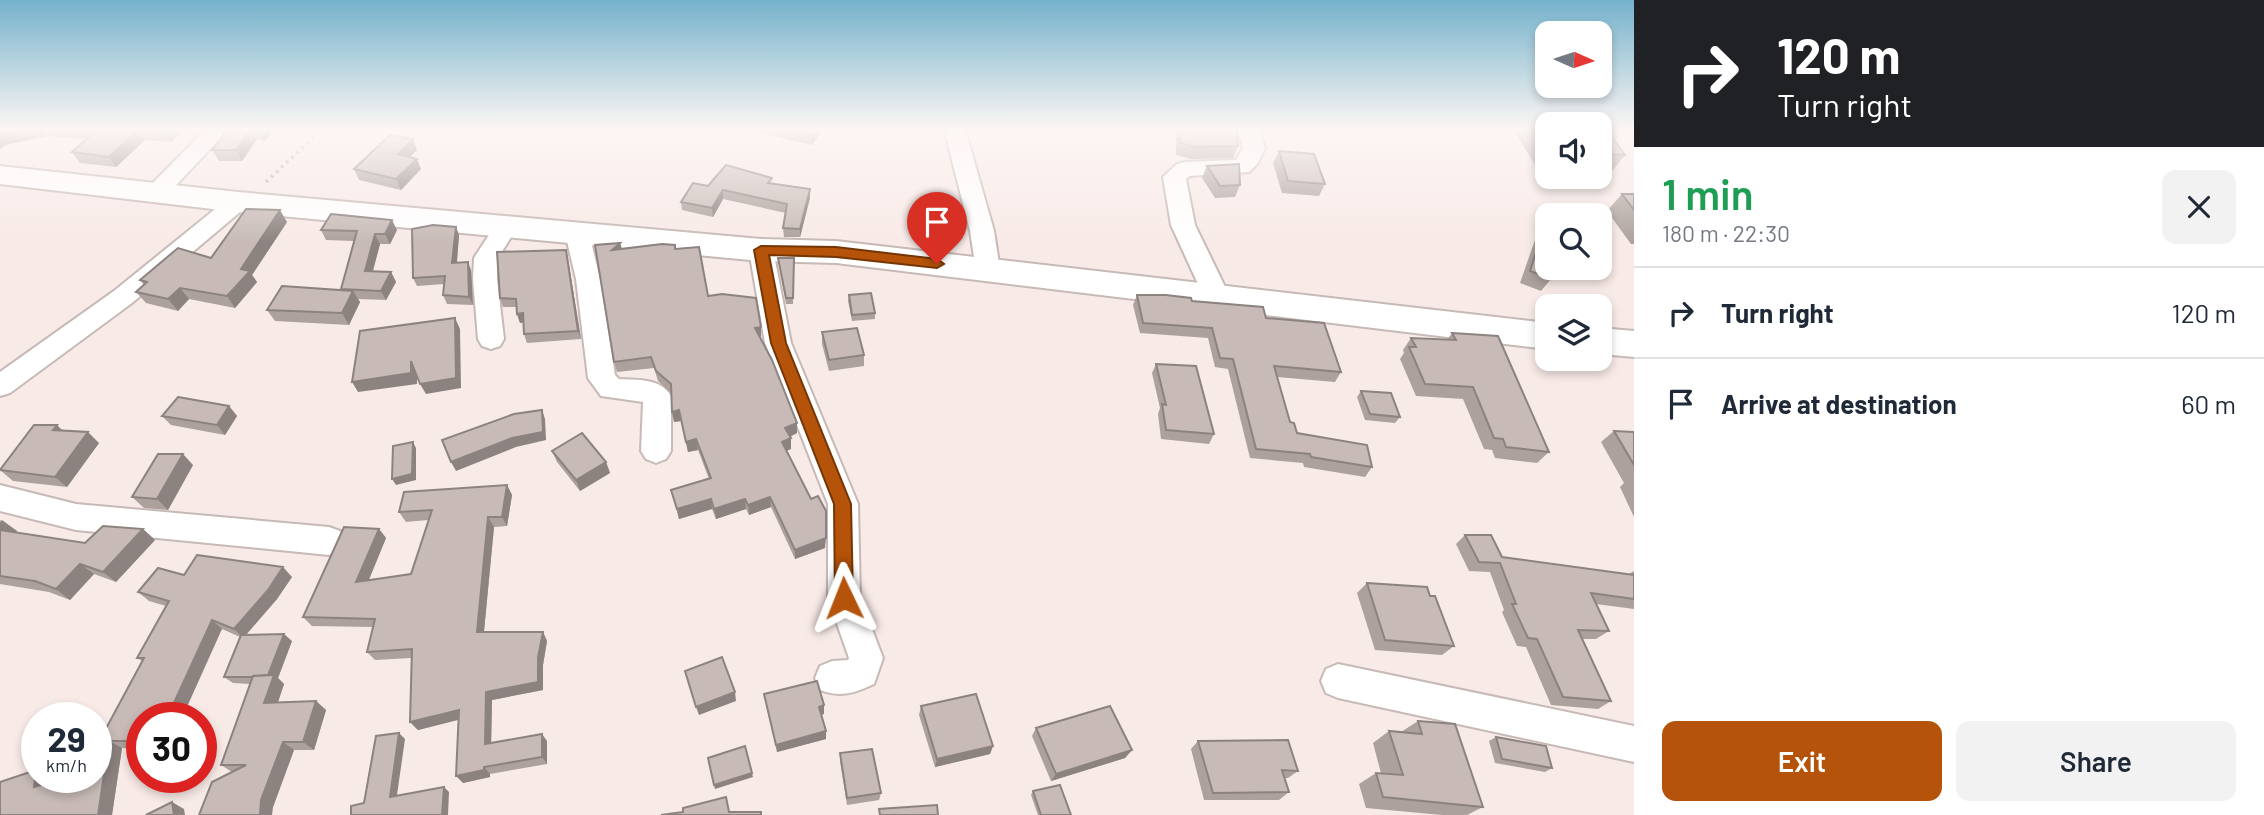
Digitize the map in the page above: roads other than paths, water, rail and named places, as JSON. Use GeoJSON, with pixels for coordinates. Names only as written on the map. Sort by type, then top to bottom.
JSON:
{"type":"FeatureCollection","features":[{"type":"Feature","properties":{"kind":"street"},"geometry":{"type":"LineString","coordinates":[[156,193],[181,167]]}},
{"type":"Feature","properties":{"kind":"street"},"geometry":{"type":"LineString","coordinates":[[964,167],[982,232],[988,270]]}},
{"type":"Feature","properties":{"kind":"street"},"geometry":{"type":"LineString","coordinates":[[1217,296],[1183,225],[1174,177],[1185,169],[1240,167]]}},
{"type":"Feature","properties":{"kind":"street"},"geometry":{"type":"LineString","coordinates":[[0,176],[242,202],[761,250],[836,252],[1535,335]]}},
{"type":"Feature","properties":{"kind":"street"},"geometry":{"type":"LineString","coordinates":[[0,386],[123,298],[242,202]]}},
{"type":"Feature","properties":{"kind":"street"},"geometry":{"type":"LineString","coordinates":[[491,339],[485,279],[486,258],[506,226]]}},
{"type":"Feature","properties":{"kind":"street"},"geometry":{"type":"LineString","coordinates":[[577,233],[588,279],[602,377],[611,389],[650,393],[657,397],[656,450]]}},
{"type":"Feature","properties":{"kind":"street"},"geometry":{"type":"LineString","coordinates":[[761,250],[778,343],[843,504],[844,598],[866,657],[862,672],[852,677],[832,678]]}},
{"type":"Feature","properties":{"kind":"street"},"geometry":{"type":"LineString","coordinates":[[1612,342],[1634,344]]}},
{"type":"Feature","properties":{"kind":"street"},"geometry":{"type":"LineString","coordinates":[[0,498],[76,517],[329,541]]}},
{"type":"Feature","properties":{"kind":"street"},"geometry":{"type":"LineString","coordinates":[[1338,681],[1634,744]]}}]}
